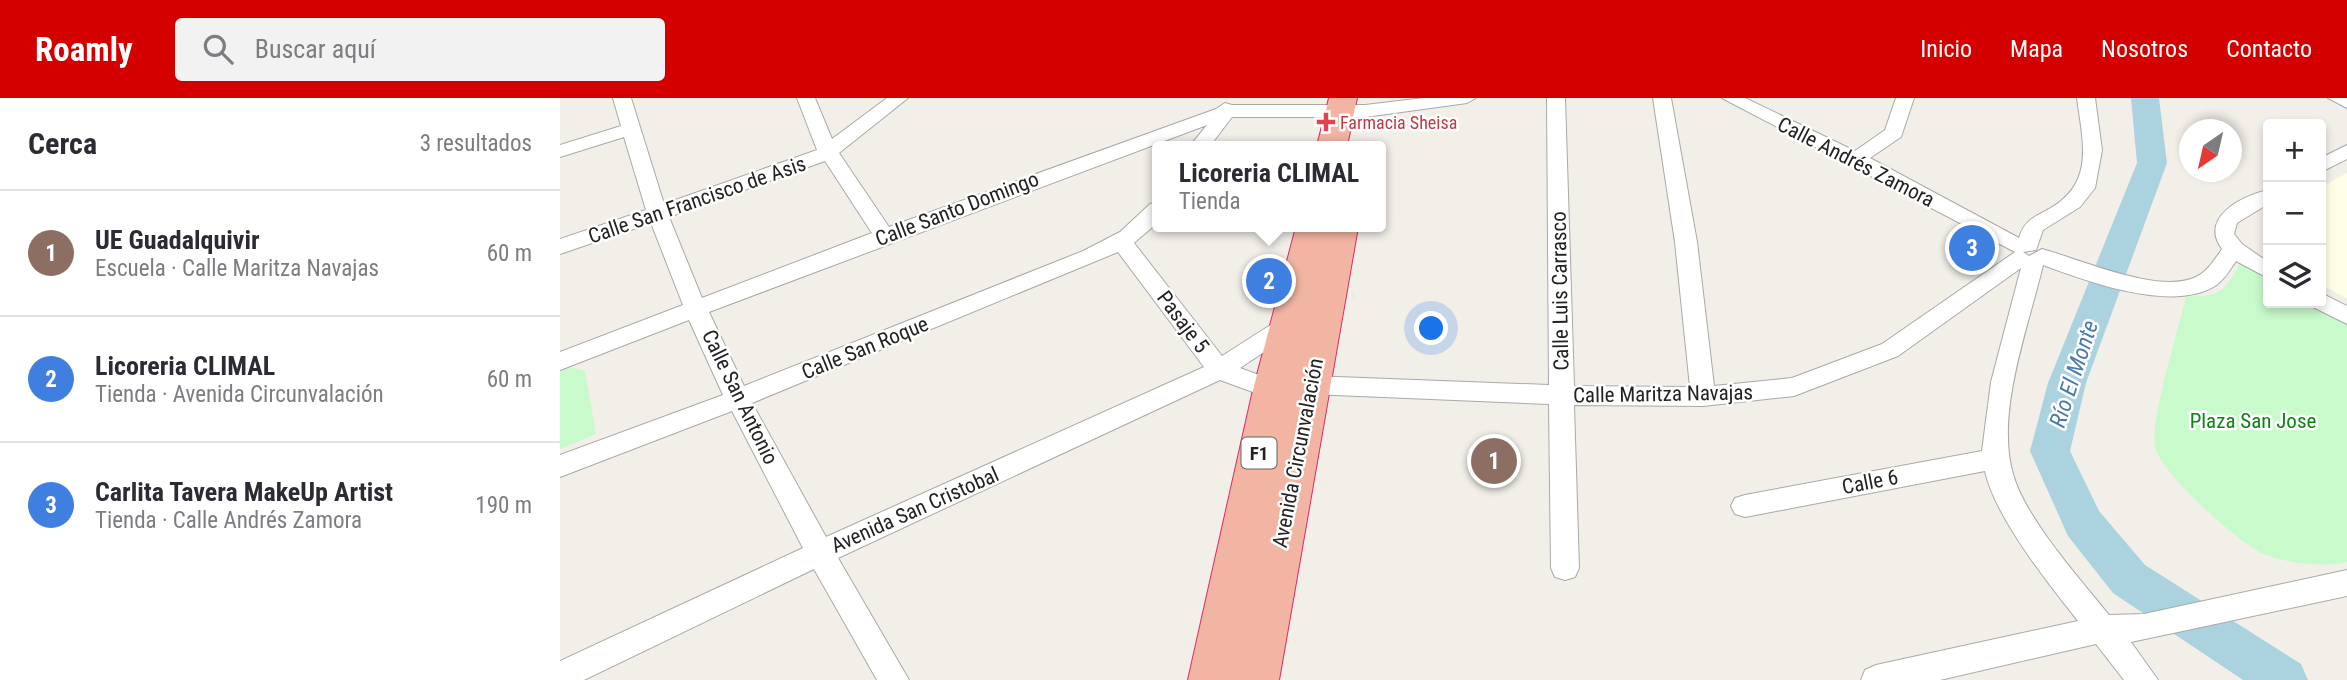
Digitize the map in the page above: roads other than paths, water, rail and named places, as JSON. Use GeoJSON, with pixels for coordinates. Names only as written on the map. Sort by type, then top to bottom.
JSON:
{"type":"FeatureCollection","features":[{"type":"Feature","properties":{"kind":"highway"},"geometry":{"type":"LineString","coordinates":[[1335,141],[1354,105]]}},
{"type":"Feature","properties":{"kind":"highway"},"geometry":{"type":"LineString","coordinates":[[1354,105],[1358,141]]}},
{"type":"Feature","properties":{"kind":"highway","name":"Avenida Circunvalación"},"geometry":{"type":"LineString","coordinates":[[1212,680],[1272,390],[1311,232]]}},
{"type":"Feature","properties":{"kind":"highway","name":"Avenida Circunvalación"},"geometry":{"type":"LineString","coordinates":[[1255,680],[1341,232]]}},
{"type":"Feature","properties":{"kind":"street","name":"Calle San Antonio"},"geometry":{"type":"LineString","coordinates":[[622,98],[657,215],[738,399],[818,554],[894,680]]}},
{"type":"Feature","properties":{"kind":"street"},"geometry":{"type":"LineString","coordinates":[[806,98],[828,152],[885,236]]}},
{"type":"Feature","properties":{"kind":"street","name":"Calle San Francisco de Asis"},"geometry":{"type":"LineString","coordinates":[[560,247],[810,161],[828,152],[899,98]]}},
{"type":"Feature","properties":{"kind":"street","name":"Calle Santo Domingo"},"geometry":{"type":"LineString","coordinates":[[560,360],[698,310],[1223,104],[1354,105],[1467,98]]}},
{"type":"Feature","properties":{"kind":"street","name":"Calle Luis Carrasco"},"geometry":{"type":"LineString","coordinates":[[1556,98],[1565,568]]}},
{"type":"Feature","properties":{"kind":"street"},"geometry":{"type":"LineString","coordinates":[[1662,98],[1686,242],[1703,397]]}},
{"type":"Feature","properties":{"kind":"street","name":"Calle Andrés Zamora"},"geometry":{"type":"LineString","coordinates":[[1731,98],[1856,159],[2028,254],[2071,268],[2169,289],[2204,283],[2221,268],[2233,249]]}},
{"type":"Feature","properties":{"kind":"street"},"geometry":{"type":"LineString","coordinates":[[1856,159],[1894,133],[1905,98]]}},
{"type":"Feature","properties":{"kind":"street"},"geometry":{"type":"LineString","coordinates":[[2087,98],[2092,163],[2087,184],[2080,196],[2033,227],[1998,412],[1994,458],[2010,499],[2039,546],[2143,680]]}},
{"type":"Feature","properties":{"kind":"street"},"geometry":{"type":"LineString","coordinates":[[2337,98],[2347,103]]}},
{"type":"Feature","properties":{"kind":"street"},"geometry":{"type":"LineString","coordinates":[[1203,141],[1223,104]]}},
{"type":"Feature","properties":{"kind":"street"},"geometry":{"type":"LineString","coordinates":[[560,150],[632,128]]}},
{"type":"Feature","properties":{"kind":"street"},"geometry":{"type":"LineString","coordinates":[[2326,163],[2347,151]]}},
{"type":"Feature","properties":{"kind":"street"},"geometry":{"type":"LineString","coordinates":[[2263,199],[2229,218],[2224,225],[2224,235],[2233,249],[2263,268]]}},
{"type":"Feature","properties":{"kind":"street","name":"Calle San Roque"},"geometry":{"type":"LineString","coordinates":[[560,466],[738,399],[1122,242],[1146,224],[1152,216]]}},
{"type":"Feature","properties":{"kind":"street","name":"Pasaje 5"},"geometry":{"type":"LineString","coordinates":[[1122,242],[1219,370],[1288,325]]}},
{"type":"Feature","properties":{"kind":"street","name":"Calle Maritza Navajas"},"geometry":{"type":"LineString","coordinates":[[1311,385],[1562,396],[1703,397],[1794,387],[1890,350],[2028,254]]}},
{"type":"Feature","properties":{"kind":"street"},"geometry":{"type":"LineString","coordinates":[[2326,304],[2347,316]]}},
{"type":"Feature","properties":{"kind":"street"},"geometry":{"type":"LineString","coordinates":[[1219,370],[1272,390]]}},
{"type":"Feature","properties":{"kind":"street","name":"Avenida San Cristobal"},"geometry":{"type":"LineString","coordinates":[[560,676],[1219,370]]}},
{"type":"Feature","properties":{"kind":"street","name":"Calle 6"},"geometry":{"type":"LineString","coordinates":[[1745,506],[1994,458]]}},
{"type":"Feature","properties":{"kind":"street"},"geometry":{"type":"LineString","coordinates":[[1876,680],[2104,629],[2144,628],[2347,583]]}},
{"type":"Feature","properties":{"kind":"waterway","name":"Río El Monte"},"geometry":{"type":"LineString","coordinates":[[2145,98],[2152,163],[2067,383],[2050,451],[2083,523],[2129,579],[2284,680]]}},
{"type":"Feature","properties":{"kind":"place","name":"Farmacia Sheisa"},"geometry":{"type":"Point","coordinates":[1326,122]}},
{"type":"Feature","properties":{"kind":"place","name":"Carlita Tavera MakeUp Artist"},"geometry":{"type":"Point","coordinates":[1972,248]}},
{"type":"Feature","properties":{"kind":"place","name":"Licoreria CLIMAL"},"geometry":{"type":"Point","coordinates":[1269,281]}},
{"type":"Feature","properties":{"kind":"place","name":"UE Guadalquivir"},"geometry":{"type":"Point","coordinates":[1494,461]}},
{"type":"Feature","properties":{"kind":"park label","name":"Plaza San Jose"},"geometry":{"type":"Point","coordinates":[2253,421]}}]}
